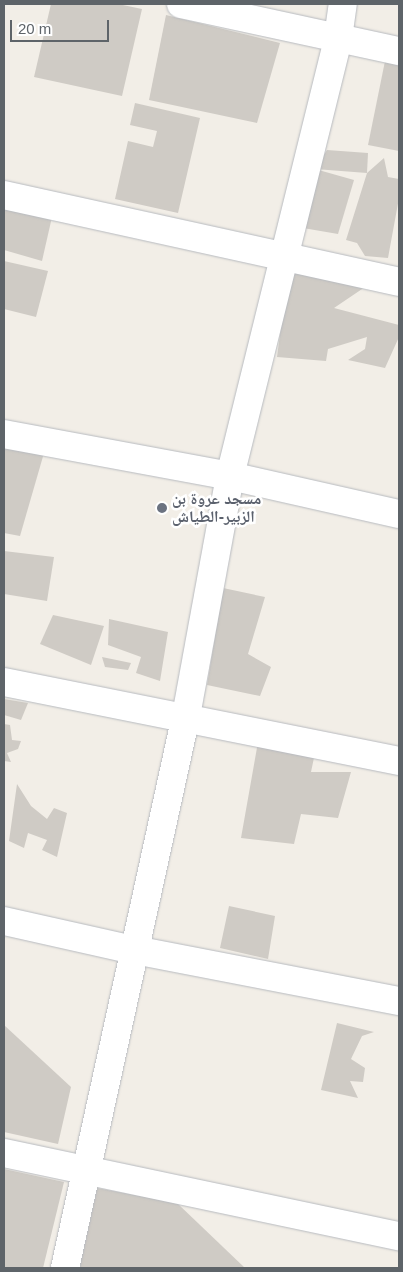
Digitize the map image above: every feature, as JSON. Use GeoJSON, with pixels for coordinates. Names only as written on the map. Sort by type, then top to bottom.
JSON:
{"type":"FeatureCollection","features":[{"type":"Feature","properties":{"kind":"street"},"geometry":{"type":"LineString","coordinates":[[181,4],[399,50]]}},
{"type":"Feature","properties":{"kind":"street"},"geometry":{"type":"LineString","coordinates":[[65,1268],[186,716],[230,476],[338,38],[343,4]]}},
{"type":"Feature","properties":{"kind":"street"},"geometry":{"type":"LineString","coordinates":[[4,195],[399,282]]}},
{"type":"Feature","properties":{"kind":"street"},"geometry":{"type":"LineString","coordinates":[[4,434],[230,476],[399,514]]}},
{"type":"Feature","properties":{"kind":"street"},"geometry":{"type":"LineString","coordinates":[[4,682],[186,716],[399,760]]}},
{"type":"Feature","properties":{"kind":"street"},"geometry":{"type":"LineString","coordinates":[[4,921],[134,950],[399,1001]]}},
{"type":"Feature","properties":{"kind":"street"},"geometry":{"type":"LineString","coordinates":[[4,1153],[399,1236]]}},
{"type":"Feature","properties":{"kind":"building"},"geometry":{"type":"Polygon","coordinates":[[[51,4],[118,4],[142,9],[122,96],[34,77],[51,4]]]}},
{"type":"Feature","properties":{"kind":"building"},"geometry":{"type":"Polygon","coordinates":[[[166,15],[280,43],[257,123],[149,100],[166,15]]]}},
{"type":"Feature","properties":{"kind":"building"},"geometry":{"type":"Polygon","coordinates":[[[385,61],[399,63],[399,151],[368,145],[385,61]]]}},
{"type":"Feature","properties":{"kind":"building"},"geometry":{"type":"Polygon","coordinates":[[[135,103],[200,118],[178,213],[115,199],[128,141],[153,147],[157,131],[130,125],[135,103]]]}},
{"type":"Feature","properties":{"kind":"building"},"geometry":{"type":"Polygon","coordinates":[[[327,150],[368,153],[367,173],[315,169],[327,150]]]}},
{"type":"Feature","properties":{"kind":"building"},"geometry":{"type":"Polygon","coordinates":[[[384,158],[388,177],[399,179],[399,198],[388,258],[365,256],[357,243],[346,240],[367,173],[384,158]]]}},
{"type":"Feature","properties":{"kind":"building"},"geometry":{"type":"Polygon","coordinates":[[[315,169],[354,180],[338,234],[303,228],[315,169]]]}},
{"type":"Feature","properties":{"kind":"building"},"geometry":{"type":"Polygon","coordinates":[[[4,208],[52,217],[42,261],[4,250],[4,208]]]}},
{"type":"Feature","properties":{"kind":"building"},"geometry":{"type":"Polygon","coordinates":[[[290,259],[368,285],[334,308],[399,325],[399,337],[385,368],[348,360],[365,349],[367,337],[328,349],[326,361],[277,357],[290,259]]]}},
{"type":"Feature","properties":{"kind":"building"},"geometry":{"type":"Polygon","coordinates":[[[4,261],[48,271],[36,317],[4,309],[4,261]]]}},
{"type":"Feature","properties":{"kind":"building"},"geometry":{"type":"Polygon","coordinates":[[[4,445],[44,453],[20,536],[4,533],[4,445]]]}},
{"type":"Feature","properties":{"kind":"building"},"geometry":{"type":"Polygon","coordinates":[[[4,551],[54,557],[47,601],[4,594],[4,551]]]}},
{"type":"Feature","properties":{"kind":"building"},"geometry":{"type":"Polygon","coordinates":[[[223,588],[265,597],[248,654],[271,667],[260,696],[207,685],[223,588]]]}},
{"type":"Feature","properties":{"kind":"building"},"geometry":{"type":"Polygon","coordinates":[[[53,615],[104,626],[91,665],[40,644],[53,615]]]}},
{"type":"Feature","properties":{"kind":"building"},"geometry":{"type":"Polygon","coordinates":[[[109,619],[168,632],[160,681],[136,673],[141,657],[108,645],[109,619]]]}},
{"type":"Feature","properties":{"kind":"building"},"geometry":{"type":"Polygon","coordinates":[[[102,657],[131,663],[128,670],[105,667],[102,657]]]}},
{"type":"Feature","properties":{"kind":"building"},"geometry":{"type":"Polygon","coordinates":[[[4,699],[28,703],[21,720],[4,715],[4,699]]]}},
{"type":"Feature","properties":{"kind":"building"},"geometry":{"type":"Polygon","coordinates":[[[4,724],[10,725],[12,740],[21,741],[18,749],[7,753],[11,762],[4,761],[4,724]]]}},
{"type":"Feature","properties":{"kind":"building"},"geometry":{"type":"Polygon","coordinates":[[[258,742],[315,753],[311,772],[351,772],[338,818],[301,814],[294,844],[241,838],[258,742]]]}},
{"type":"Feature","properties":{"kind":"building"},"geometry":{"type":"Polygon","coordinates":[[[17,784],[31,806],[47,819],[54,808],[67,813],[57,857],[42,850],[47,840],[28,833],[24,848],[9,841],[17,784]]]}},
{"type":"Feature","properties":{"kind":"building"},"geometry":{"type":"Polygon","coordinates":[[[229,906],[275,916],[268,959],[220,948],[229,906]]]}},
{"type":"Feature","properties":{"kind":"building"},"geometry":{"type":"Polygon","coordinates":[[[337,1023],[374,1032],[362,1036],[351,1059],[365,1068],[363,1082],[350,1081],[358,1098],[321,1090],[337,1023]]]}},
{"type":"Feature","properties":{"kind":"building"},"geometry":{"type":"Polygon","coordinates":[[[4,1025],[71,1087],[58,1144],[4,1132],[4,1025]]]}},
{"type":"Feature","properties":{"kind":"building"},"geometry":{"type":"Polygon","coordinates":[[[4,1169],[64,1182],[43,1268],[4,1268],[4,1169]]]}},
{"type":"Feature","properties":{"kind":"building"},"geometry":{"type":"Polygon","coordinates":[[[97,1188],[177,1203],[245,1268],[79,1268],[97,1188]]]}},
{"type":"Feature","properties":{"kind":"place","name":"مسجد عروة بن الزبير-الطياش"},"geometry":{"type":"Point","coordinates":[162,508]}}]}
